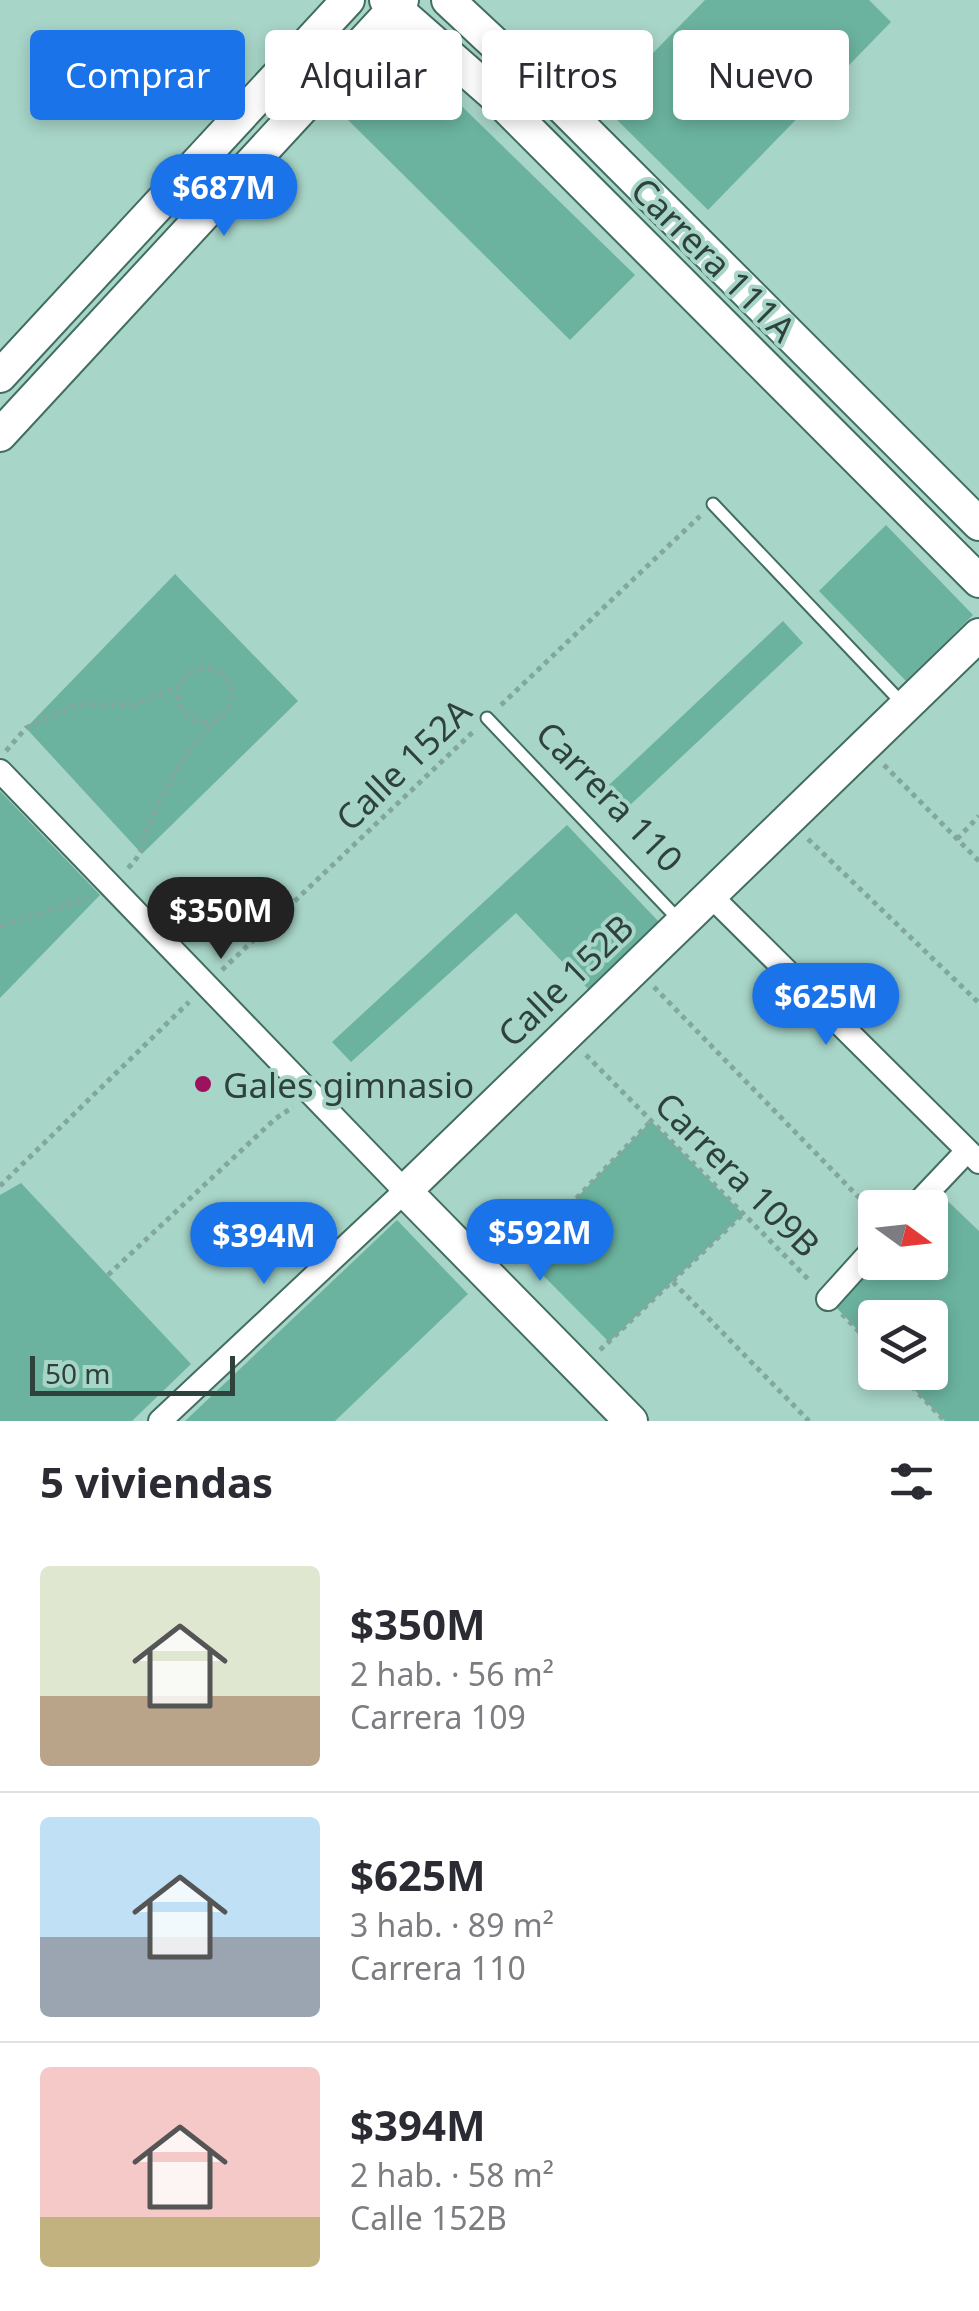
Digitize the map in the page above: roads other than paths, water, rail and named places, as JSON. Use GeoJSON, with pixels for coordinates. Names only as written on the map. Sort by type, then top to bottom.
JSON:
{"type":"FeatureCollection","features":[{"type":"Feature","properties":{"kind":"street"},"geometry":{"type":"LineString","coordinates":[[0,376],[348,0]]}},
{"type":"Feature","properties":{"kind":"street","name":"Carrera 111A"},"geometry":{"type":"LineString","coordinates":[[448,0],[585,130],[979,524]]}},
{"type":"Feature","properties":{"kind":"street"},"geometry":{"type":"LineString","coordinates":[[0,435],[394,2]]}},
{"type":"Feature","properties":{"kind":"street","name":"Carrera 111A"},"geometry":{"type":"LineString","coordinates":[[394,2],[507,108],[979,581]]}},
{"type":"Feature","properties":{"kind":"street","name":"Calle 152B"},"geometry":{"type":"LineString","coordinates":[[160,1421],[979,635]]}},
{"type":"Feature","properties":{"kind":"street"},"geometry":{"type":"LineString","coordinates":[[0,771],[631,1421]]}},
{"type":"Feature","properties":{"kind":"street","name":"Carrera 110"},"geometry":{"type":"LineString","coordinates":[[710,896],[973,1156]]}},
{"type":"Feature","properties":{"kind":"street"},"geometry":{"type":"LineString","coordinates":[[933,1190],[973,1156]]}},
{"type":"Feature","properties":{"kind":"street"},"geometry":{"type":"LineString","coordinates":[[828,1299],[858,1266]]}},
{"type":"Feature","properties":{"kind":"lane"},"geometry":{"type":"LineString","coordinates":[[713,504],[906,706]]}},
{"type":"Feature","properties":{"kind":"lane","name":"Carrera 110"},"geometry":{"type":"LineString","coordinates":[[487,718],[682,923]]}},
{"type":"Feature","properties":{"kind":"place","name":"Gales gimnasio"},"geometry":{"type":"Point","coordinates":[203,1084]}}]}
